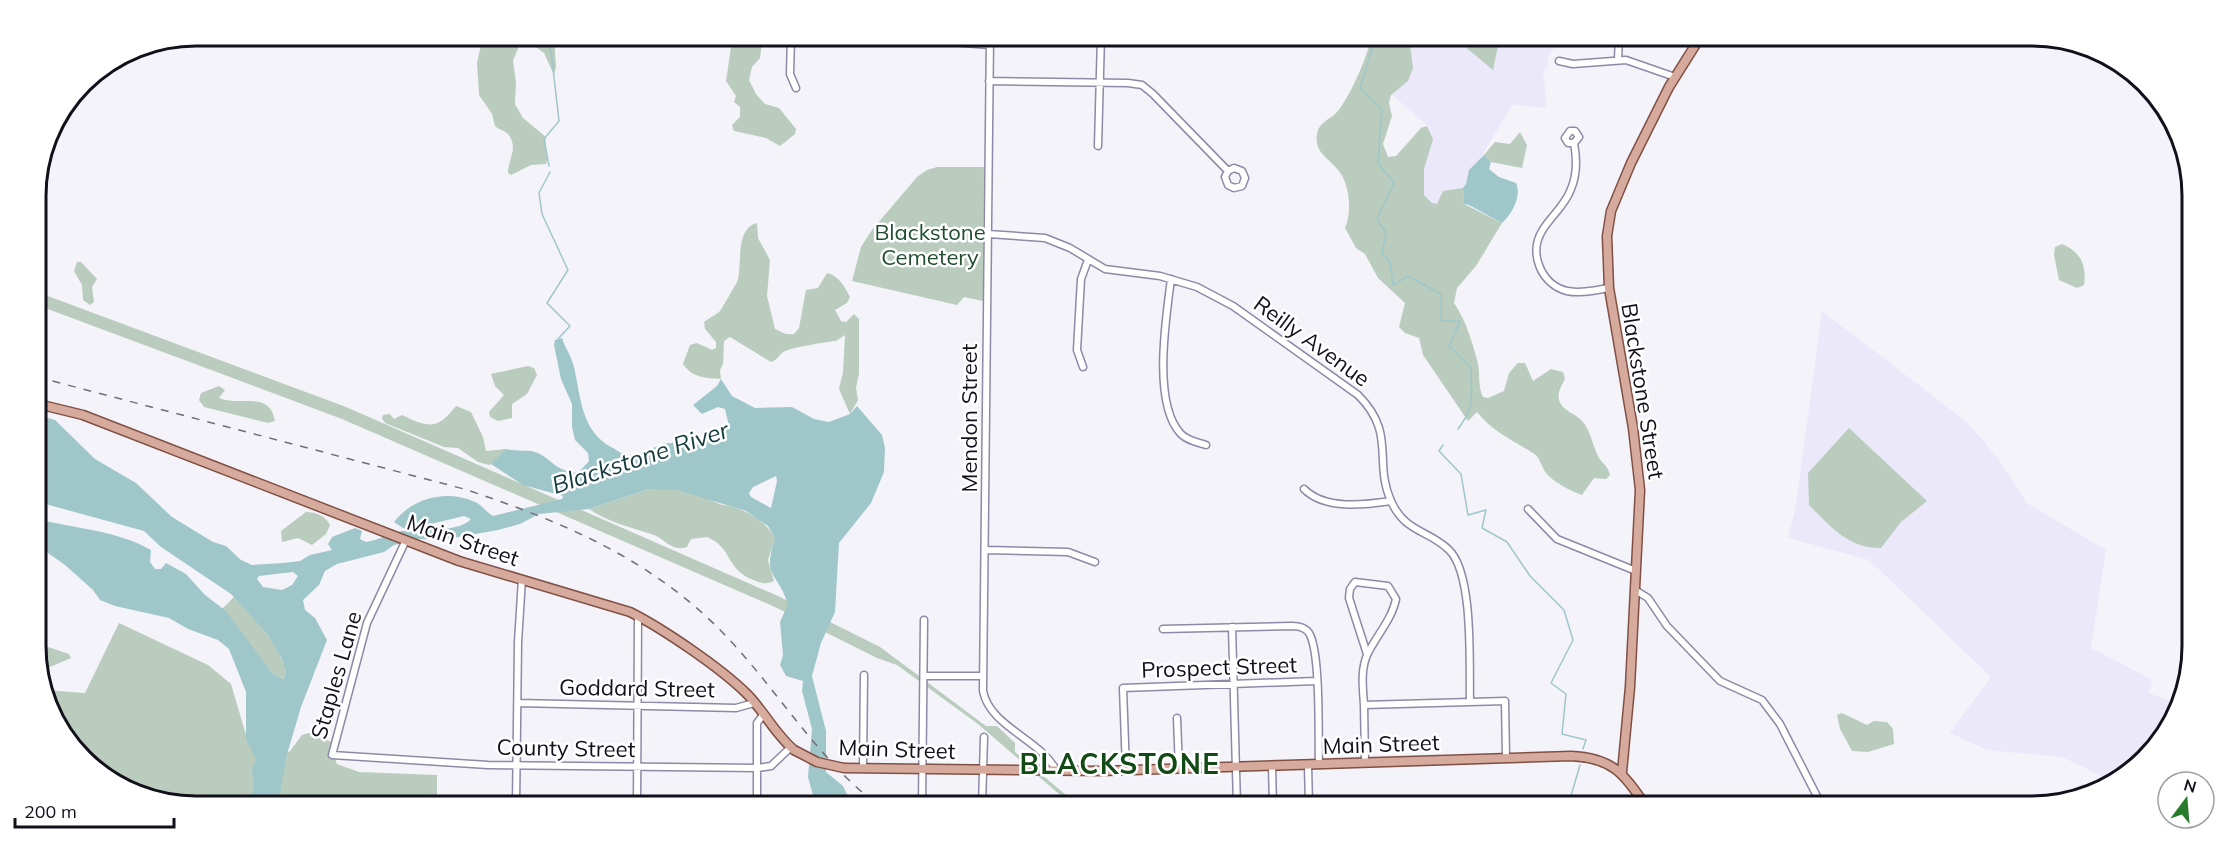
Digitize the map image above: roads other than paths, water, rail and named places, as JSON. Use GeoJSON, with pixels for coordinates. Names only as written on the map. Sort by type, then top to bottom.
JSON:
{"type":"FeatureCollection","features":[{"type":"Feature","properties":{"kind":"main road","name":"Blackstone Street"},"geometry":{"type":"LineString","coordinates":[[1622,772],[1635,590],[1639,477],[1609,288],[1606,249],[1611,211],[1631,164],[1675,77],[1695,46]]}},
{"type":"Feature","properties":{"kind":"main road","name":"Main Street"},"geometry":{"type":"LineString","coordinates":[[47,407],[77,412],[384,531],[405,543],[417,544],[522,579],[602,602],[638,616],[726,676],[754,703],[793,748],[813,760],[844,768],[1126,770],[1506,757],[1586,757],[1603,761],[1622,772],[1638,795]]}},
{"type":"Feature","properties":{"kind":"street"},"geometry":{"type":"LineString","coordinates":[[791,46],[790,74],[796,88]]}},
{"type":"Feature","properties":{"kind":"street","name":"Mendon Street"},"geometry":{"type":"LineString","coordinates":[[990,46],[983,676],[988,705],[1048,759],[1056,770]]}},
{"type":"Feature","properties":{"kind":"street"},"geometry":{"type":"LineString","coordinates":[[1098,146],[1101,46]]}},
{"type":"Feature","properties":{"kind":"street"},"geometry":{"type":"LineString","coordinates":[[1618,60],[1619,46]]}},
{"type":"Feature","properties":{"kind":"street"},"geometry":{"type":"LineString","coordinates":[[1559,61],[1574,64],[1618,60],[1642,64],[1675,77]]}},
{"type":"Feature","properties":{"kind":"street"},"geometry":{"type":"LineString","coordinates":[[989,81],[1134,83],[1146,87],[1228,171]]}},
{"type":"Feature","properties":{"kind":"street"},"geometry":{"type":"LineString","coordinates":[[1574,143],[1576,170],[1570,192],[1537,242],[1538,263],[1547,279],[1568,291],[1609,288]]}},
{"type":"Feature","properties":{"kind":"street","name":"Reilly Avenue"},"geometry":{"type":"LineString","coordinates":[[988,234],[1046,238],[1114,272],[1171,279],[1197,287],[1233,306],[1366,403],[1380,428],[1390,501]]}},
{"type":"Feature","properties":{"kind":"street"},"geometry":{"type":"LineString","coordinates":[[1083,366],[1077,350],[1081,279],[1088,260]]}},
{"type":"Feature","properties":{"kind":"street"},"geometry":{"type":"LineString","coordinates":[[1171,279],[1164,379],[1167,407],[1180,433],[1189,440],[1206,445]]}},
{"type":"Feature","properties":{"kind":"street"},"geometry":{"type":"LineString","coordinates":[[1304,489],[1315,498],[1355,505],[1390,501],[1410,526],[1447,548],[1458,565],[1468,614],[1470,701]]}},
{"type":"Feature","properties":{"kind":"street"},"geometry":{"type":"LineString","coordinates":[[1528,509],[1557,538],[1636,571]]}},
{"type":"Feature","properties":{"kind":"street","name":"Staples Lane"},"geometry":{"type":"LineString","coordinates":[[332,755],[367,623],[405,543]]}},
{"type":"Feature","properties":{"kind":"street"},"geometry":{"type":"LineString","coordinates":[[986,550],[1068,552],[1095,562]]}},
{"type":"Feature","properties":{"kind":"street"},"geometry":{"type":"LineString","coordinates":[[516,796],[522,579]]}},
{"type":"Feature","properties":{"kind":"street"},"geometry":{"type":"LineString","coordinates":[[1365,762],[1363,674],[1367,654],[1377,640],[1396,599],[1388,586],[1356,582],[1350,589],[1349,598],[1367,654]]}},
{"type":"Feature","properties":{"kind":"street"},"geometry":{"type":"LineString","coordinates":[[1635,590],[1648,598],[1667,626],[1720,681],[1762,700],[1780,724],[1816,795]]}},
{"type":"Feature","properties":{"kind":"street"},"geometry":{"type":"LineString","coordinates":[[637,796],[638,616]]}},
{"type":"Feature","properties":{"kind":"street"},"geometry":{"type":"LineString","coordinates":[[922,796],[924,620]]}},
{"type":"Feature","properties":{"kind":"street"},"geometry":{"type":"LineString","coordinates":[[1163,629],[1292,626],[1305,629],[1313,648],[1319,764]]}},
{"type":"Feature","properties":{"kind":"street"},"geometry":{"type":"LineString","coordinates":[[1232,627],[1237,795]]}},
{"type":"Feature","properties":{"kind":"street"},"geometry":{"type":"LineString","coordinates":[[863,768],[864,675]]}},
{"type":"Feature","properties":{"kind":"street"},"geometry":{"type":"LineString","coordinates":[[925,676],[983,676]]}},
{"type":"Feature","properties":{"kind":"street","name":"Prospect Street"},"geometry":{"type":"LineString","coordinates":[[1126,770],[1123,688],[1316,681]]}},
{"type":"Feature","properties":{"kind":"street"},"geometry":{"type":"LineString","coordinates":[[1364,705],[1505,701],[1506,757]]}},
{"type":"Feature","properties":{"kind":"street","name":"Goddard Street"},"geometry":{"type":"LineString","coordinates":[[518,703],[736,708],[754,703]]}},
{"type":"Feature","properties":{"kind":"street"},"geometry":{"type":"LineString","coordinates":[[757,796],[758,723],[763,715]]}},
{"type":"Feature","properties":{"kind":"street"},"geometry":{"type":"LineString","coordinates":[[1177,718],[1179,768]]}},
{"type":"Feature","properties":{"kind":"street"},"geometry":{"type":"LineString","coordinates":[[982,796],[984,737]]}},
{"type":"Feature","properties":{"kind":"street","name":"County Street"},"geometry":{"type":"LineString","coordinates":[[332,755],[423,762],[516,765],[757,768],[771,766],[793,748]]}},
{"type":"Feature","properties":{"kind":"street"},"geometry":{"type":"LineString","coordinates":[[1308,765],[1309,795]]}},
{"type":"Feature","properties":{"kind":"street"},"geometry":{"type":"LineString","coordinates":[[1272,766],[1273,795]]}},
{"type":"Feature","properties":{"kind":"water"},"geometry":{"type":"Polygon","coordinates":[[[1484,155],[1491,162],[1489,169],[1499,177],[1516,183],[1518,188],[1515,204],[1502,223],[1464,204],[1463,188],[1469,170],[1484,155]]]}},
{"type":"Feature","properties":{"kind":"water","name":"Blackstone River"},"geometry":{"type":"Polygon","coordinates":[[[562,338],[572,360],[584,412],[594,432],[601,440],[625,455],[638,454],[665,444],[710,439],[724,432],[729,426],[725,409],[718,407],[702,414],[693,405],[717,386],[721,379],[732,396],[755,408],[792,407],[814,419],[829,422],[850,414],[857,406],[882,435],[885,448],[884,472],[871,503],[839,543],[835,612],[821,643],[812,676],[826,731],[826,772],[843,786],[848,796],[813,796],[808,777],[812,729],[802,691],[803,681],[786,676],[780,665],[783,655],[780,622],[788,604],[770,568],[771,551],[775,538],[768,526],[746,511],[677,490],[649,489],[589,509],[539,514],[520,524],[498,530],[442,540],[420,539],[394,545],[384,552],[337,564],[325,571],[319,585],[303,600],[305,610],[315,618],[327,640],[301,707],[286,758],[280,796],[251,796],[254,787],[252,770],[256,760],[246,739],[246,692],[229,649],[218,640],[188,629],[169,618],[115,606],[100,600],[93,590],[46,552],[46,521],[110,534],[138,543],[151,550],[150,562],[155,569],[161,569],[166,563],[186,574],[205,595],[226,611],[273,674],[283,679],[286,673],[282,659],[267,634],[231,594],[161,547],[144,531],[46,504],[46,417],[55,420],[95,459],[136,483],[172,517],[213,542],[226,546],[241,560],[252,565],[300,561],[310,555],[332,550],[328,544],[332,537],[355,528],[362,531],[360,539],[366,542],[402,531],[448,528],[471,519],[464,516],[410,529],[403,528],[394,522],[410,507],[431,498],[453,496],[464,498],[477,503],[493,516],[562,499],[563,496],[523,485],[491,464],[506,449],[535,452],[570,472],[578,473],[589,461],[588,453],[575,440],[572,427],[572,404],[561,379],[555,340],[562,338]],[[776,476],[753,487],[749,493],[751,497],[771,508],[776,476]],[[293,572],[259,576],[257,579],[263,587],[282,590],[292,585],[298,576],[293,572]]]}},
{"type":"Feature","properties":{"kind":"waterway"},"geometry":{"type":"LineString","coordinates":[[548,46],[551,51],[559,121],[544,139],[549,166]]}},
{"type":"Feature","properties":{"kind":"waterway"},"geometry":{"type":"LineString","coordinates":[[1373,46],[1360,88],[1382,110],[1378,163],[1394,183],[1377,219],[1386,233],[1382,253],[1390,263],[1393,285],[1408,276],[1441,294],[1441,321],[1460,321],[1449,346],[1471,368],[1472,394],[1468,413],[1458,429]]}},
{"type":"Feature","properties":{"kind":"waterway"},"geometry":{"type":"LineString","coordinates":[[550,172],[539,193],[542,214],[568,270],[547,303],[570,326],[558,339]]}},
{"type":"Feature","properties":{"kind":"waterway"},"geometry":{"type":"LineString","coordinates":[[1443,445],[1439,451],[1461,474],[1468,515],[1486,510],[1482,528],[1507,542],[1530,576],[1564,610],[1573,640],[1551,683],[1566,694],[1562,734],[1586,740],[1583,749]]}},
{"type":"Feature","properties":{"kind":"waterway"},"geometry":{"type":"LineString","coordinates":[[1571,795],[1580,765]]}},
{"type":"Feature","properties":{"kind":"railway"},"geometry":{"type":"LineString","coordinates":[[47,380],[464,489],[570,529],[603,545],[667,584],[724,634],[836,767],[867,796]]}},
{"type":"Feature","properties":{"kind":"district","name":"BLACKSTONE"},"geometry":{"type":"Point","coordinates":[1120,763]}},
{"type":"Feature","properties":{"kind":"park label","name":"Blackstone Cemetery"},"geometry":{"type":"Point","coordinates":[930,244]}}]}
